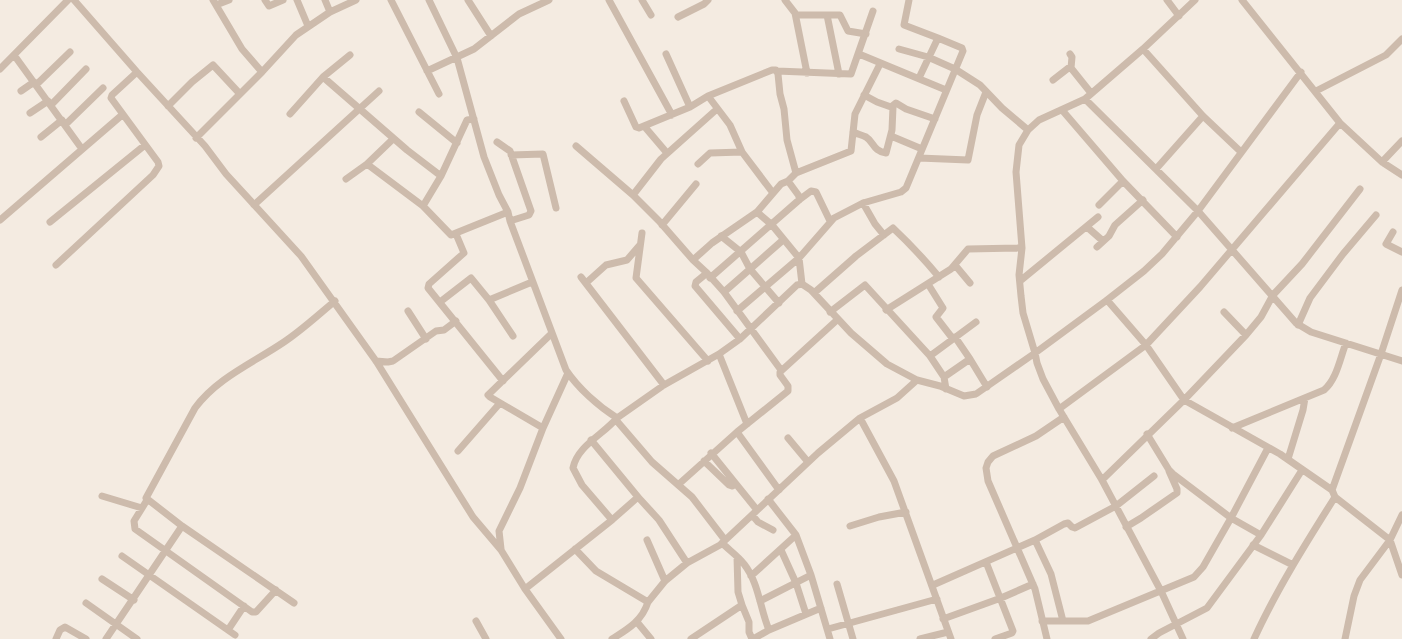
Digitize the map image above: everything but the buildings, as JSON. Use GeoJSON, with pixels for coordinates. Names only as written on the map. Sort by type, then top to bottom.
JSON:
{"type":"FeatureCollection","features":[{"type":"Feature","properties":{"kind":"street"},"geometry":{"type":"LineString","coordinates":[[0,68],[68,0]]}},
{"type":"Feature","properties":{"kind":"street"},"geometry":{"type":"LineString","coordinates":[[74,0],[301,256],[376,361],[473,517],[501,550],[525,589],[561,639]]}},
{"type":"Feature","properties":{"kind":"street"},"geometry":{"type":"LineString","coordinates":[[229,0],[215,3],[242,49],[262,72]]}},
{"type":"Feature","properties":{"kind":"street"},"geometry":{"type":"LineString","coordinates":[[265,0],[267,5],[270,6],[283,0]]}},
{"type":"Feature","properties":{"kind":"street"},"geometry":{"type":"LineString","coordinates":[[297,0],[308,26]]}},
{"type":"Feature","properties":{"kind":"street"},"geometry":{"type":"LineString","coordinates":[[325,0],[330,12]]}},
{"type":"Feature","properties":{"kind":"street"},"geometry":{"type":"LineString","coordinates":[[196,138],[296,35],[330,12],[356,0]]}},
{"type":"Feature","properties":{"kind":"street"},"geometry":{"type":"LineString","coordinates":[[391,0],[439,94]]}},
{"type":"Feature","properties":{"kind":"street"},"geometry":{"type":"LineString","coordinates":[[429,0],[457,58],[484,157],[508,212],[551,334],[568,373],[582,389],[616,419],[652,462],[695,500],[723,541],[746,566],[752,576],[769,630]]}},
{"type":"Feature","properties":{"kind":"street"},"geometry":{"type":"LineString","coordinates":[[468,0],[491,36]]}},
{"type":"Feature","properties":{"kind":"street"},"geometry":{"type":"LineString","coordinates":[[427,71],[474,49],[519,14],[549,0]]}},
{"type":"Feature","properties":{"kind":"street"},"geometry":{"type":"LineString","coordinates":[[609,0],[672,115]]}},
{"type":"Feature","properties":{"kind":"street"},"geometry":{"type":"LineString","coordinates":[[642,0],[651,15]]}},
{"type":"Feature","properties":{"kind":"street"},"geometry":{"type":"LineString","coordinates":[[678,17],[704,4],[708,0]]}},
{"type":"Feature","properties":{"kind":"street"},"geometry":{"type":"LineString","coordinates":[[786,0],[796,15],[807,72]]}},
{"type":"Feature","properties":{"kind":"street"},"geometry":{"type":"LineString","coordinates":[[737,311],[799,258],[830,221],[838,215],[863,203],[904,191],[963,51],[962,48],[904,25],[909,0]]}},
{"type":"Feature","properties":{"kind":"street"},"geometry":{"type":"LineString","coordinates":[[1167,0],[1179,16]]}},
{"type":"Feature","properties":{"kind":"street"},"geometry":{"type":"LineString","coordinates":[[1183,639],[1161,590],[1102,480],[1059,409],[1037,363],[1023,313],[1020,281],[1022,248],[1016,172],[1019,145],[1028,130],[1039,120],[1085,99],[1195,0]]}},
{"type":"Feature","properties":{"kind":"street"},"geometry":{"type":"LineString","coordinates":[[1242,0],[1340,123],[1382,162],[1402,175]]}},
{"type":"Feature","properties":{"kind":"street"},"geometry":{"type":"LineString","coordinates":[[624,101],[637,128],[672,115],[708,96],[772,70],[851,74],[873,11]]}},
{"type":"Feature","properties":{"kind":"street"},"geometry":{"type":"LineString","coordinates":[[796,15],[841,16],[848,31],[866,34]]}},
{"type":"Feature","properties":{"kind":"street"},"geometry":{"type":"LineString","coordinates":[[827,15],[839,74]]}},
{"type":"Feature","properties":{"kind":"street"},"geometry":{"type":"LineString","coordinates":[[919,78],[938,38]]}},
{"type":"Feature","properties":{"kind":"street"},"geometry":{"type":"LineString","coordinates":[[1316,91],[1386,55],[1402,39]]}},
{"type":"Feature","properties":{"kind":"street"},"geometry":{"type":"LineString","coordinates":[[899,49],[955,69],[974,81],[1028,130]]}},
{"type":"Feature","properties":{"kind":"street"},"geometry":{"type":"LineString","coordinates":[[1142,49],[1203,116],[1241,152]]}},
{"type":"Feature","properties":{"kind":"street"},"geometry":{"type":"LineString","coordinates":[[21,91],[35,84],[70,52]]}},
{"type":"Feature","properties":{"kind":"street"},"geometry":{"type":"LineString","coordinates":[[666,54],[690,107]]}},
{"type":"Feature","properties":{"kind":"street"},"geometry":{"type":"LineString","coordinates":[[859,54],[946,90]]}},
{"type":"Feature","properties":{"kind":"street"},"geometry":{"type":"LineString","coordinates":[[1053,80],[1071,66],[1073,59],[1070,54]]}},
{"type":"Feature","properties":{"kind":"street"},"geometry":{"type":"LineString","coordinates":[[14,55],[82,149]]}},
{"type":"Feature","properties":{"kind":"street"},"geometry":{"type":"LineString","coordinates":[[290,114],[323,77],[350,55]]}},
{"type":"Feature","properties":{"kind":"street"},"geometry":{"type":"LineString","coordinates":[[693,260],[721,236],[757,212],[781,184],[788,181],[796,173],[851,151],[855,114],[880,64]]}},
{"type":"Feature","properties":{"kind":"street"},"geometry":{"type":"LineString","coordinates":[[168,106],[192,82],[213,65],[240,94]]}},
{"type":"Feature","properties":{"kind":"street"},"geometry":{"type":"LineString","coordinates":[[1071,66],[1092,93]]}},
{"type":"Feature","properties":{"kind":"street"},"geometry":{"type":"LineString","coordinates":[[30,113],[49,103],[86,69]]}},
{"type":"Feature","properties":{"kind":"street"},"geometry":{"type":"LineString","coordinates":[[777,71],[788,140],[796,173]]}},
{"type":"Feature","properties":{"kind":"street"},"geometry":{"type":"LineString","coordinates":[[56,265],[156,171],[159,166],[111,96],[137,72]]}},
{"type":"Feature","properties":{"kind":"street"},"geometry":{"type":"LineString","coordinates":[[757,212],[772,225],[799,258],[802,284],[814,293],[837,320],[887,364],[917,380],[969,396],[987,387],[1035,353],[1107,300],[1162,254],[1198,211],[1301,72]]}},
{"type":"Feature","properties":{"kind":"street"},"geometry":{"type":"LineString","coordinates":[[323,77],[393,139],[441,176]]}},
{"type":"Feature","properties":{"kind":"street"},"geometry":{"type":"LineString","coordinates":[[41,137],[64,123],[103,88]]}},
{"type":"Feature","properties":{"kind":"street"},"geometry":{"type":"LineString","coordinates":[[254,205],[379,91]]}},
{"type":"Feature","properties":{"kind":"street"},"geometry":{"type":"LineString","coordinates":[[919,158],[968,160],[976,120],[986,92]]}},
{"type":"Feature","properties":{"kind":"street"},"geometry":{"type":"LineString","coordinates":[[864,95],[893,107]]}},
{"type":"Feature","properties":{"kind":"street"},"geometry":{"type":"LineString","coordinates":[[708,96],[730,125],[742,152],[773,193]]}},
{"type":"Feature","properties":{"kind":"street"},"geometry":{"type":"LineString","coordinates":[[1085,99],[1198,211],[1298,324],[1311,332],[1402,361]]}},
{"type":"Feature","properties":{"kind":"street"},"geometry":{"type":"LineString","coordinates":[[853,132],[868,138],[873,146],[884,153],[888,150],[893,107],[896,103],[906,109],[934,119]]}},
{"type":"Feature","properties":{"kind":"street"},"geometry":{"type":"LineString","coordinates":[[633,195],[657,164],[718,109]]}},
{"type":"Feature","properties":{"kind":"street"},"geometry":{"type":"LineString","coordinates":[[1062,110],[1123,181],[1177,237]]}},
{"type":"Feature","properties":{"kind":"street"},"geometry":{"type":"LineString","coordinates":[[419,112],[457,142]]}},
{"type":"Feature","properties":{"kind":"street"},"geometry":{"type":"LineString","coordinates":[[0,220],[122,114]]}},
{"type":"Feature","properties":{"kind":"street"},"geometry":{"type":"LineString","coordinates":[[1156,169],[1203,116]]}},
{"type":"Feature","properties":{"kind":"street"},"geometry":{"type":"LineString","coordinates":[[423,206],[441,176],[467,120],[474,119]]}},
{"type":"Feature","properties":{"kind":"street"},"geometry":{"type":"LineString","coordinates":[[1059,409],[1146,345],[1200,287],[1340,123]]}},
{"type":"Feature","properties":{"kind":"street"},"geometry":{"type":"LineString","coordinates":[[644,126],[668,153]]}},
{"type":"Feature","properties":{"kind":"street"},"geometry":{"type":"LineString","coordinates":[[891,136],[922,149]]}},
{"type":"Feature","properties":{"kind":"street"},"geometry":{"type":"LineString","coordinates":[[346,179],[367,164],[393,139]]}},
{"type":"Feature","properties":{"kind":"street"},"geometry":{"type":"LineString","coordinates":[[497,142],[507,148],[511,155],[532,213],[510,221]]}},
{"type":"Feature","properties":{"kind":"street"},"geometry":{"type":"LineString","coordinates":[[1382,162],[1402,142]]}},
{"type":"Feature","properties":{"kind":"street"},"geometry":{"type":"LineString","coordinates":[[50,222],[145,145]]}},
{"type":"Feature","properties":{"kind":"street"},"geometry":{"type":"LineString","coordinates":[[576,146],[633,195],[709,275],[752,328],[781,370],[780,375],[788,386],[788,391],[711,454],[679,484]]}},
{"type":"Feature","properties":{"kind":"street"},"geometry":{"type":"LineString","coordinates":[[698,164],[710,153],[742,152]]}},
{"type":"Feature","properties":{"kind":"street"},"geometry":{"type":"LineString","coordinates":[[511,155],[543,154],[556,208]]}},
{"type":"Feature","properties":{"kind":"street"},"geometry":{"type":"LineString","coordinates":[[367,164],[423,206],[449,234],[456,234],[508,212]]}},
{"type":"Feature","properties":{"kind":"street"},"geometry":{"type":"LineString","coordinates":[[788,181],[799,196],[799,200]]}},
{"type":"Feature","properties":{"kind":"street"},"geometry":{"type":"LineString","coordinates":[[1099,205],[1123,181]]}},
{"type":"Feature","properties":{"kind":"street"},"geometry":{"type":"LineString","coordinates":[[662,225],[696,184]]}},
{"type":"Feature","properties":{"kind":"street"},"geometry":{"type":"LineString","coordinates":[[1102,480],[1147,434],[1184,400],[1246,335],[1261,316],[1273,295],[1302,264],[1360,189]]}},
{"type":"Feature","properties":{"kind":"street"},"geometry":{"type":"LineString","coordinates":[[740,339],[695,286],[696,282],[741,252],[799,200],[812,191],[815,191],[830,221]]}},
{"type":"Feature","properties":{"kind":"street"},"geometry":{"type":"LineString","coordinates":[[1097,247],[1109,236],[1115,225],[1143,200]]}},
{"type":"Feature","properties":{"kind":"street"},"geometry":{"type":"LineString","coordinates":[[863,203],[884,235]]}},
{"type":"Feature","properties":{"kind":"street"},"geometry":{"type":"LineString","coordinates":[[1298,324],[1310,298],[1343,254],[1376,215]]}},
{"type":"Feature","properties":{"kind":"street"},"geometry":{"type":"LineString","coordinates":[[1020,281],[1098,218]]}},
{"type":"Feature","properties":{"kind":"street"},"geometry":{"type":"LineString","coordinates":[[1087,227],[1103,241]]}},
{"type":"Feature","properties":{"kind":"street"},"geometry":{"type":"LineString","coordinates":[[814,293],[856,256],[894,228],[921,255],[939,277]]}},
{"type":"Feature","properties":{"kind":"street"},"geometry":{"type":"LineString","coordinates":[[1393,232],[1386,244],[1402,252]]}},
{"type":"Feature","properties":{"kind":"street"},"geometry":{"type":"LineString","coordinates":[[642,233],[636,273],[637,280],[708,361]]}},
{"type":"Feature","properties":{"kind":"street"},"geometry":{"type":"LineString","coordinates":[[456,234],[464,253],[428,286],[503,381]]}},
{"type":"Feature","properties":{"kind":"street"},"geometry":{"type":"LineString","coordinates":[[721,236],[741,252],[750,269],[779,303]]}},
{"type":"Feature","properties":{"kind":"street"},"geometry":{"type":"LineString","coordinates":[[724,292],[783,240]]}},
{"type":"Feature","properties":{"kind":"street"},"geometry":{"type":"LineString","coordinates":[[586,283],[606,265],[627,260],[640,245]]}},
{"type":"Feature","properties":{"kind":"street"},"geometry":{"type":"LineString","coordinates":[[886,310],[939,277],[955,265],[968,249],[1022,248]]}},
{"type":"Feature","properties":{"kind":"street"},"geometry":{"type":"LineString","coordinates":[[955,265],[970,282]]}},
{"type":"Feature","properties":{"kind":"street"},"geometry":{"type":"LineString","coordinates":[[581,277],[664,385]]}},
{"type":"Feature","properties":{"kind":"street"},"geometry":{"type":"LineString","coordinates":[[440,302],[471,278],[513,336]]}},
{"type":"Feature","properties":{"kind":"street"},"geometry":{"type":"LineString","coordinates":[[488,300],[532,282]]}},
{"type":"Feature","properties":{"kind":"street"},"geometry":{"type":"LineString","coordinates":[[612,520],[582,485],[573,471],[577,458],[592,440],[616,419],[664,385],[708,361],[740,339],[797,286],[802,284]]}},
{"type":"Feature","properties":{"kind":"street"},"geometry":{"type":"LineString","coordinates":[[928,284],[943,308],[936,317],[970,359],[987,387]]}},
{"type":"Feature","properties":{"kind":"street"},"geometry":{"type":"LineString","coordinates":[[830,312],[865,285],[930,356],[944,377],[946,389]]}},
{"type":"Feature","properties":{"kind":"street"},"geometry":{"type":"LineString","coordinates":[[1254,639],[1265,614],[1333,493],[1382,354],[1402,290]]}},
{"type":"Feature","properties":{"kind":"street"},"geometry":{"type":"LineString","coordinates":[[1107,300],[1146,345],[1184,400],[1288,459],[1333,493],[1390,540],[1402,575]]}},
{"type":"Feature","properties":{"kind":"street"},"geometry":{"type":"LineString","coordinates":[[276,590],[256,612],[252,612],[134,527],[134,521],[147,500],[146,495],[195,408],[204,396],[243,368],[286,341],[334,301]]}},
{"type":"Feature","properties":{"kind":"street"},"geometry":{"type":"LineString","coordinates":[[408,311],[426,339]]}},
{"type":"Feature","properties":{"kind":"street"},"geometry":{"type":"LineString","coordinates":[[1224,312],[1246,335]]}},
{"type":"Feature","properties":{"kind":"street"},"geometry":{"type":"LineString","coordinates":[[781,370],[837,320]]}},
{"type":"Feature","properties":{"kind":"street"},"geometry":{"type":"LineString","coordinates":[[376,361],[393,361],[436,331],[446,328],[456,321]]}},
{"type":"Feature","properties":{"kind":"street"},"geometry":{"type":"LineString","coordinates":[[930,356],[976,322]]}},
{"type":"Feature","properties":{"kind":"street"},"geometry":{"type":"LineString","coordinates":[[543,428],[488,395],[551,334]]}},
{"type":"Feature","properties":{"kind":"street"},"geometry":{"type":"LineString","coordinates":[[1232,428],[1324,390],[1330,385],[1346,343]]}},
{"type":"Feature","properties":{"kind":"street"},"geometry":{"type":"LineString","coordinates":[[718,354],[747,424]]}},
{"type":"Feature","properties":{"kind":"street"},"geometry":{"type":"LineString","coordinates":[[944,377],[970,359]]}},
{"type":"Feature","properties":{"kind":"street"},"geometry":{"type":"LineString","coordinates":[[501,550],[498,538],[499,531],[520,488],[543,428],[568,373]]}},
{"type":"Feature","properties":{"kind":"street"},"geometry":{"type":"LineString","coordinates":[[612,639],[637,622],[646,610],[648,602],[665,581],[687,563],[723,541],[808,462],[860,418],[897,398],[917,380]]}},
{"type":"Feature","properties":{"kind":"street"},"geometry":{"type":"LineString","coordinates":[[1288,459],[1305,398]]}},
{"type":"Feature","properties":{"kind":"street"},"geometry":{"type":"LineString","coordinates":[[458,451],[500,403]]}},
{"type":"Feature","properties":{"kind":"street"},"geometry":{"type":"LineString","coordinates":[[1047,639],[1032,584],[988,481],[986,468],[993,456],[1042,432],[1064,417]]}},
{"type":"Feature","properties":{"kind":"street"},"geometry":{"type":"LineString","coordinates":[[860,418],[894,480],[933,585],[949,635],[920,639]]}},
{"type":"Feature","properties":{"kind":"street"},"geometry":{"type":"LineString","coordinates":[[737,432],[778,490]]}},
{"type":"Feature","properties":{"kind":"street"},"geometry":{"type":"LineString","coordinates":[[1126,527],[1176,493],[1177,490],[1169,470],[1147,434]]}},
{"type":"Feature","properties":{"kind":"street"},"geometry":{"type":"LineString","coordinates":[[788,438],[808,462]]}},
{"type":"Feature","properties":{"kind":"street"},"geometry":{"type":"LineString","coordinates":[[592,440],[659,520],[687,563]]}},
{"type":"Feature","properties":{"kind":"street"},"geometry":{"type":"LineString","coordinates":[[1042,621],[1088,621],[1194,577],[1199,572],[1231,518],[1268,448]]}},
{"type":"Feature","properties":{"kind":"street"},"geometry":{"type":"LineString","coordinates":[[711,454],[736,484],[754,512],[758,522],[773,530]]}},
{"type":"Feature","properties":{"kind":"street"},"geometry":{"type":"LineString","coordinates":[[704,461],[729,484],[732,486],[736,484]]}},
{"type":"Feature","properties":{"kind":"street"},"geometry":{"type":"LineString","coordinates":[[1169,470],[1231,518],[1261,535]]}},
{"type":"Feature","properties":{"kind":"street"},"geometry":{"type":"LineString","coordinates":[[1151,639],[1207,608],[1261,535],[1302,470]]}},
{"type":"Feature","properties":{"kind":"street"},"geometry":{"type":"LineString","coordinates":[[933,585],[1035,540],[1067,523],[1075,528],[1116,506],[1154,476]]}},
{"type":"Feature","properties":{"kind":"street"},"geometry":{"type":"LineString","coordinates":[[102,496],[142,508]]}},
{"type":"Feature","properties":{"kind":"street"},"geometry":{"type":"LineString","coordinates":[[525,589],[638,497]]}},
{"type":"Feature","properties":{"kind":"street"},"geometry":{"type":"LineString","coordinates":[[768,499],[796,536],[811,575],[830,639]]}},
{"type":"Feature","properties":{"kind":"street"},"geometry":{"type":"LineString","coordinates":[[147,500],[294,603]]}},
{"type":"Feature","properties":{"kind":"street"},"geometry":{"type":"LineString","coordinates":[[850,526],[879,517],[906,512]]}},
{"type":"Feature","properties":{"kind":"street"},"geometry":{"type":"LineString","coordinates":[[1345,639],[1354,596],[1360,580],[1390,540],[1402,515]]}},
{"type":"Feature","properties":{"kind":"street"},"geometry":{"type":"LineString","coordinates":[[106,639],[182,526]]}},
{"type":"Feature","properties":{"kind":"street"},"geometry":{"type":"LineString","coordinates":[[752,576],[796,536]]}},
{"type":"Feature","properties":{"kind":"street"},"geometry":{"type":"LineString","coordinates":[[647,540],[665,581]]}},
{"type":"Feature","properties":{"kind":"street"},"geometry":{"type":"LineString","coordinates":[[1035,540],[1051,574],[1063,621]]}},
{"type":"Feature","properties":{"kind":"street"},"geometry":{"type":"LineString","coordinates":[[1253,545],[1293,565]]}},
{"type":"Feature","properties":{"kind":"street"},"geometry":{"type":"LineString","coordinates":[[575,549],[596,570],[648,602]]}},
{"type":"Feature","properties":{"kind":"street"},"geometry":{"type":"LineString","coordinates":[[781,550],[796,583],[806,614]]}},
{"type":"Feature","properties":{"kind":"street"},"geometry":{"type":"LineString","coordinates":[[122,556],[235,635]]}},
{"type":"Feature","properties":{"kind":"street"},"geometry":{"type":"LineString","coordinates":[[737,557],[738,592],[748,622],[749,632],[753,639],[769,630],[821,608]]}},
{"type":"Feature","properties":{"kind":"street"},"geometry":{"type":"LineString","coordinates":[[986,562],[1013,631],[995,639]]}},
{"type":"Feature","properties":{"kind":"street"},"geometry":{"type":"LineString","coordinates":[[760,601],[811,575]]}},
{"type":"Feature","properties":{"kind":"street"},"geometry":{"type":"LineString","coordinates":[[102,579],[134,600]]}},
{"type":"Feature","properties":{"kind":"street"},"geometry":{"type":"LineString","coordinates":[[837,584],[852,639]]}},
{"type":"Feature","properties":{"kind":"street"},"geometry":{"type":"LineString","coordinates":[[943,619],[1001,598],[1032,584]]}},
{"type":"Feature","properties":{"kind":"street"},"geometry":{"type":"LineString","coordinates":[[828,629],[937,599]]}},
{"type":"Feature","properties":{"kind":"street"},"geometry":{"type":"LineString","coordinates":[[86,603],[137,639]]}},
{"type":"Feature","properties":{"kind":"street"},"geometry":{"type":"LineString","coordinates":[[691,639],[742,605]]}},
{"type":"Feature","properties":{"kind":"street"},"geometry":{"type":"LineString","coordinates":[[228,630],[244,606]]}},
{"type":"Feature","properties":{"kind":"street"},"geometry":{"type":"LineString","coordinates":[[476,621],[486,639]]}},
{"type":"Feature","properties":{"kind":"street"},"geometry":{"type":"LineString","coordinates":[[637,622],[651,639]]}},
{"type":"Feature","properties":{"kind":"street"},"geometry":{"type":"LineString","coordinates":[[56,639],[60,630],[65,627],[86,639]]}}]}
